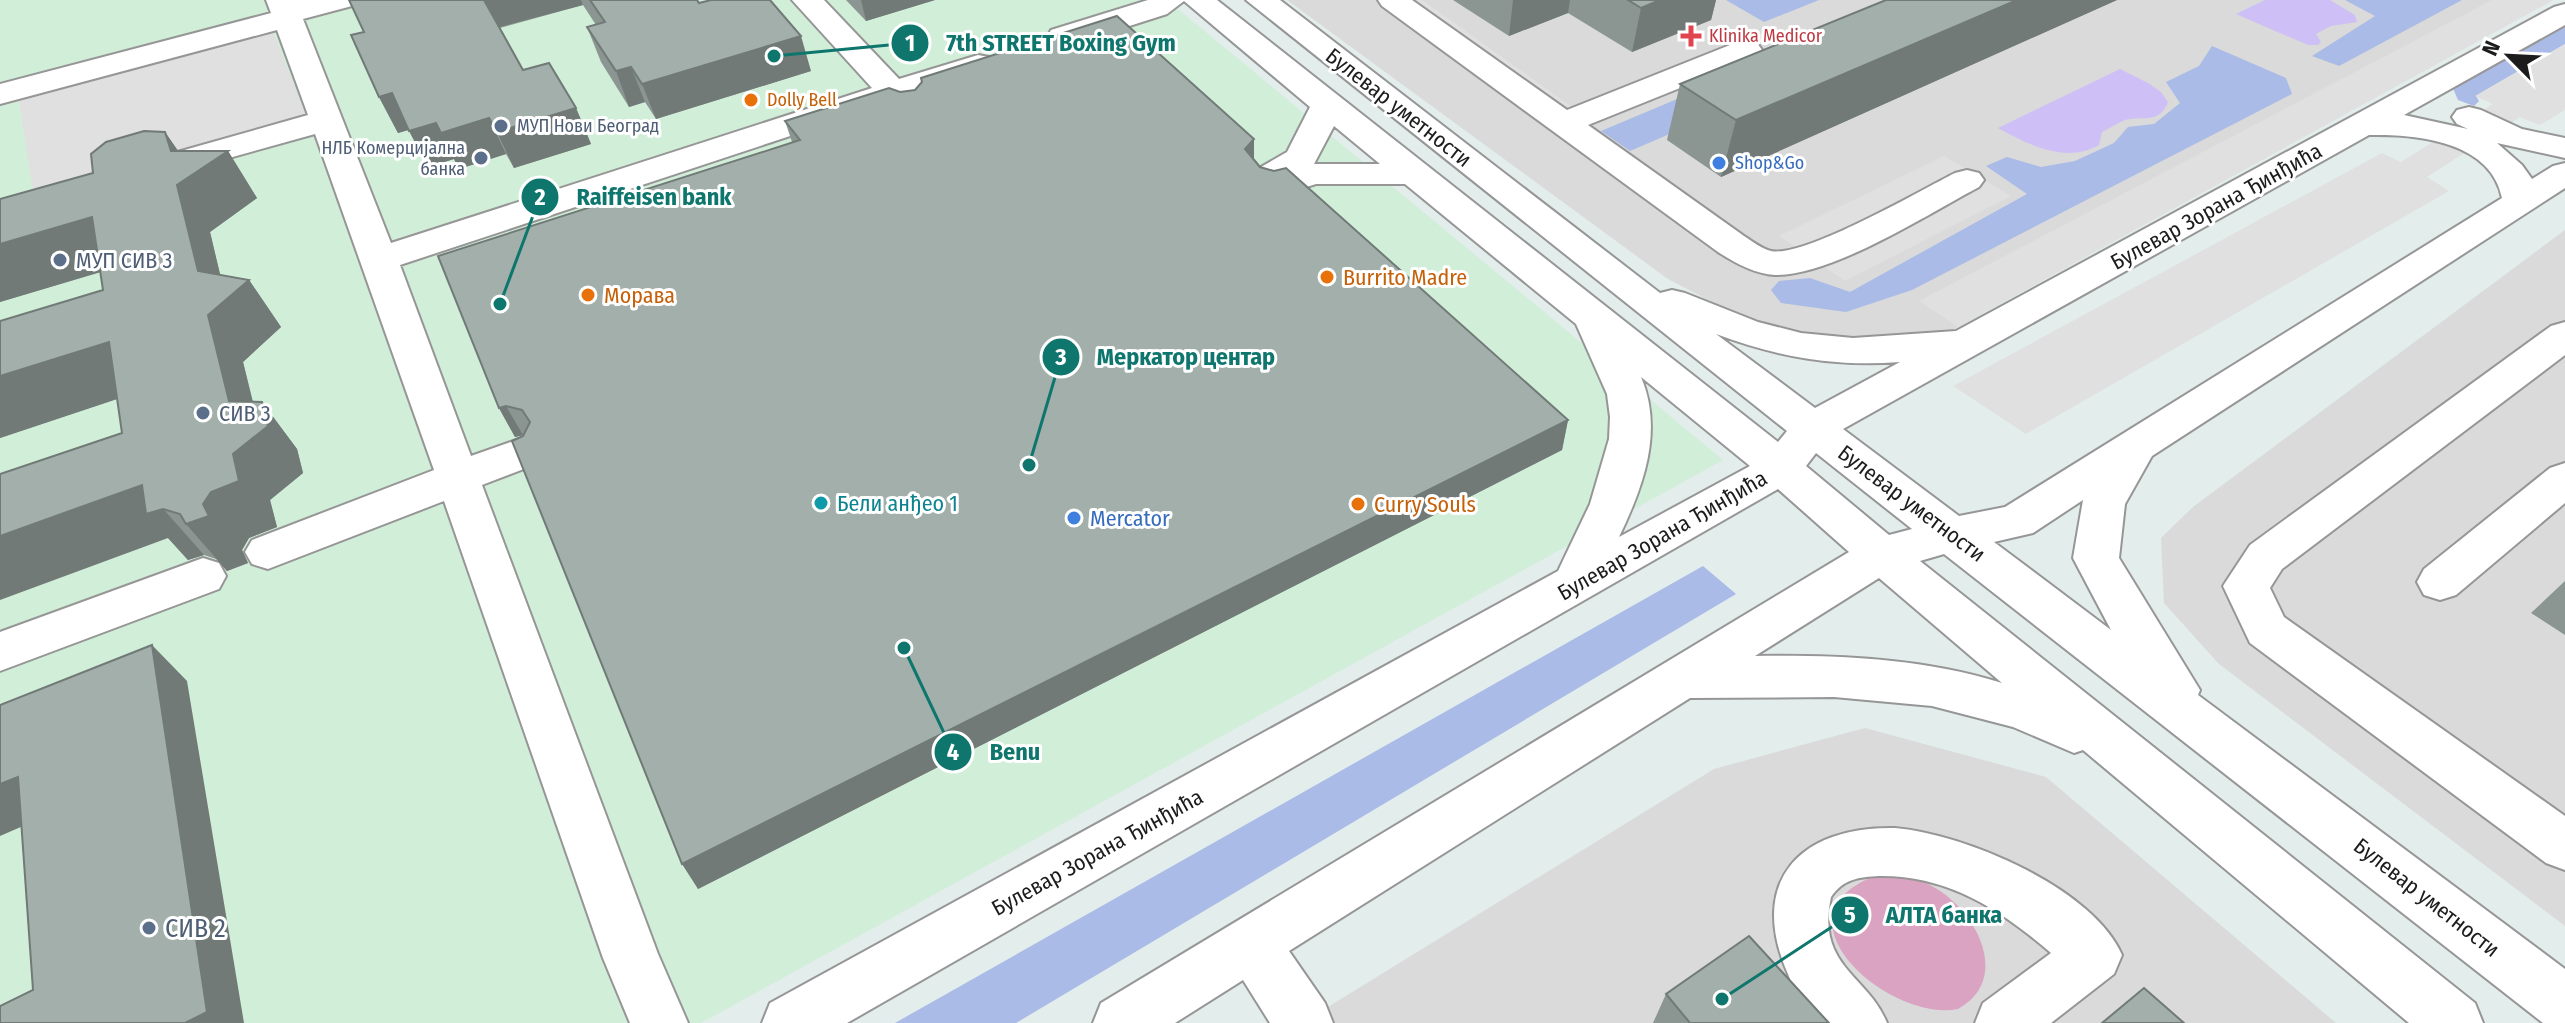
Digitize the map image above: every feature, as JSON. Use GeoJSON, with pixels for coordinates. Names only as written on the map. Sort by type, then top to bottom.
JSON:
{"type":"FeatureCollection","features":[{"type":"Feature","properties":{"kind":"street"},"geometry":{"type":"LineString","coordinates":[[0,94],[286,11],[341,0]]}},
{"type":"Feature","properties":{"kind":"street"},"geometry":{"type":"LineString","coordinates":[[807,0],[913,98]]}},
{"type":"Feature","properties":{"kind":"street","name":"Булевар уметности"},"geometry":{"type":"LineString","coordinates":[[1261,0],[1620,281],[1955,534],[2565,1004]]}},
{"type":"Feature","properties":{"kind":"street"},"geometry":{"type":"LineString","coordinates":[[1393,0],[1750,256],[1776,263],[1808,259],[1967,180]]}},
{"type":"Feature","properties":{"kind":"street"},"geometry":{"type":"LineString","coordinates":[[1036,46],[1163,4],[1213,3]]}},
{"type":"Feature","properties":{"kind":"street","name":"Булевар уметности"},"geometry":{"type":"LineString","coordinates":[[1213,3],[1328,104],[1781,468],[2454,1023]]}},
{"type":"Feature","properties":{"kind":"street"},"geometry":{"type":"LineString","coordinates":[[286,11],[379,259],[631,958],[659,1023]]}},
{"type":"Feature","properties":{"kind":"street","name":"Булевар Зорана Ђинђића"},"geometry":{"type":"LineString","coordinates":[[791,1023],[1781,468],[1812,428],[2565,13]]}},
{"type":"Feature","properties":{"kind":"street"},"geometry":{"type":"LineString","coordinates":[[1564,123],[1746,50]]}},
{"type":"Feature","properties":{"kind":"street"},"geometry":{"type":"LineString","coordinates":[[379,259],[913,98],[1006,55]]}},
{"type":"Feature","properties":{"kind":"street"},"geometry":{"type":"LineString","coordinates":[[2445,80],[2447,95],[2458,109],[2483,125],[2518,139],[2565,148]]}},
{"type":"Feature","properties":{"kind":"street"},"geometry":{"type":"LineString","coordinates":[[1328,104],[1301,158],[1271,182],[1312,174],[1416,174]]}},
{"type":"Feature","properties":{"kind":"street"},"geometry":{"type":"LineString","coordinates":[[124,178],[328,120]]}},
{"type":"Feature","properties":{"kind":"street"},"geometry":{"type":"LineString","coordinates":[[2365,125],[2391,123],[2425,128],[2470,142],[2510,171],[2520,201]]}},
{"type":"Feature","properties":{"kind":"street"},"geometry":{"type":"LineString","coordinates":[[1122,1023],[1882,554],[2017,521],[2565,173]]}},
{"type":"Feature","properties":{"kind":"street"},"geometry":{"type":"LineString","coordinates":[[1620,281],[1727,323],[1810,347],[1871,350],[1969,341]]}},
{"type":"Feature","properties":{"kind":"street"},"geometry":{"type":"LineString","coordinates":[[1574,585],[1614,502],[1630,436],[1631,414],[1608,348],[1585,310]]}},
{"type":"Feature","properties":{"kind":"street"},"geometry":{"type":"LineString","coordinates":[[2565,335],[2266,557],[2246,586],[2267,630],[2565,846]]}},
{"type":"Feature","properties":{"kind":"street"},"geometry":{"type":"LineString","coordinates":[[2139,444],[2120,470],[2103,504],[2096,558],[2126,614],[2202,724]]}},
{"type":"Feature","properties":{"kind":"street"},"geometry":{"type":"LineString","coordinates":[[268,552],[457,481],[517,483],[527,465]]}},
{"type":"Feature","properties":{"kind":"street"},"geometry":{"type":"LineString","coordinates":[[2440,582],[2565,479]]}},
{"type":"Feature","properties":{"kind":"street"},"geometry":{"type":"LineString","coordinates":[[0,652],[203,576]]}},
{"type":"Feature","properties":{"kind":"street"},"geometry":{"type":"LineString","coordinates":[[1682,678],[1796,674],[1911,681],[2037,713],[2141,766]]}},
{"type":"Feature","properties":{"kind":"street"},"geometry":{"type":"LineString","coordinates":[[1858,1023],[1832,999],[1811,965],[1800,933],[1802,900],[1809,882],[1831,862],[1870,853],[1901,853],[1934,858],[1990,878],[2035,904],[2094,955],[2004,1023]]}},
{"type":"Feature","properties":{"kind":"street"},"geometry":{"type":"LineString","coordinates":[[1251,943],[1304,1023]]}},
{"type":"Feature","properties":{"kind":"shaded area"},"geometry":{"type":"Polygon","coordinates":[[[0,0],[1167,0],[1723,460],[701,1023],[0,1023],[0,0]]]}},
{"type":"Feature","properties":{"kind":"shaded area"},"geometry":{"type":"Polygon","coordinates":[[[1287,0],[2553,0],[1941,336],[1864,343],[1760,327],[1668,279],[1287,0]]]}},
{"type":"Feature","properties":{"kind":"shaded area"},"geometry":{"type":"Polygon","coordinates":[[[1393,0],[1422,0],[1583,115],[1564,123],[1393,0]]]}},
{"type":"Feature","properties":{"kind":"shaded area"},"geometry":{"type":"Polygon","coordinates":[[[1726,0],[1819,0],[1764,22],[1726,0]]]}},
{"type":"Feature","properties":{"kind":"shaded area"},"geometry":{"type":"Polygon","coordinates":[[[1913,0],[1981,0],[1630,151],[1601,131],[1913,0]]]}},
{"type":"Feature","properties":{"kind":"shaded area"},"geometry":{"type":"Polygon","coordinates":[[[2265,0],[2330,0],[2355,15],[2357,22],[2331,26],[2316,34],[2321,42],[2318,45],[2308,45],[2236,14],[2265,0]]]}},
{"type":"Feature","properties":{"kind":"shaded area"},"geometry":{"type":"Polygon","coordinates":[[[2345,0],[2462,0],[2339,66],[2312,56],[2375,16],[2345,0]]]}},
{"type":"Feature","properties":{"kind":"shaded area"},"geometry":{"type":"Polygon","coordinates":[[[2492,0],[2553,0],[1958,327],[1919,301],[2492,0]]]}},
{"type":"Feature","properties":{"kind":"shaded area"},"geometry":{"type":"Polygon","coordinates":[[[2565,19],[2565,44],[2476,96],[2479,101],[2474,106],[2458,100],[2452,86],[2565,19]]]}},
{"type":"Feature","properties":{"kind":"shaded area"},"geometry":{"type":"Polygon","coordinates":[[[272,29],[307,118],[34,197],[18,96],[272,29]]]}},
{"type":"Feature","properties":{"kind":"shaded area"},"geometry":{"type":"Polygon","coordinates":[[[2565,44],[2565,110],[2540,125],[2520,117],[2427,177],[2449,191],[2026,434],[1953,386],[2382,153],[2401,162],[2493,104],[2475,96],[2565,44]]]}},
{"type":"Feature","properties":{"kind":"shaded area"},"geometry":{"type":"Polygon","coordinates":[[[2212,46],[2286,78],[2292,94],[1912,290],[1846,312],[1781,303],[1771,290],[1779,281],[1810,278],[1850,292],[2027,194],[1986,166],[2007,157],[2041,167],[2075,161],[2114,143],[2128,127],[2154,124],[2180,103],[2166,82],[2199,66],[2212,46]]]}},
{"type":"Feature","properties":{"kind":"shaded area"},"geometry":{"type":"Polygon","coordinates":[[[2120,69],[2161,92],[2168,102],[2160,114],[2122,121],[2102,132],[2099,145],[2073,153],[2035,146],[1998,128],[2120,69]]]}},
{"type":"Feature","properties":{"kind":"shaded area"},"geometry":{"type":"Polygon","coordinates":[[[1944,156],[2011,196],[1845,281],[1779,236],[1944,156]]]}},
{"type":"Feature","properties":{"kind":"shaded area"},"geometry":{"type":"Polygon","coordinates":[[[2565,230],[2565,926],[2219,664],[2164,603],[2161,538],[2193,507],[2565,230]]]}},
{"type":"Feature","properties":{"kind":"shaded area"},"geometry":{"type":"Polygon","coordinates":[[[1703,566],[1736,594],[1016,1023],[895,1023],[1703,566]]]}},
{"type":"Feature","properties":{"kind":"shaded area"},"geometry":{"type":"Polygon","coordinates":[[[1865,728],[2046,777],[2336,1023],[1302,1023],[1714,769],[1865,728]]]}},
{"type":"Feature","properties":{"kind":"shaded area"},"geometry":{"type":"Polygon","coordinates":[[[1875,876],[1905,877],[1923,882],[1941,891],[1970,922],[1980,940],[1985,960],[1984,978],[1975,995],[1958,1009],[1930,1009],[1901,1000],[1873,984],[1850,963],[1836,940],[1833,916],[1845,894],[1875,876]]]}},
{"type":"Feature","properties":{"kind":"building"},"geometry":{"type":"Polygon","coordinates":[[[349,0],[484,0],[523,70],[549,63],[576,108],[497,132],[489,118],[441,133],[436,123],[409,131],[392,93],[379,97],[351,35],[364,32],[349,0]]]}},
{"type":"Feature","properties":{"kind":"building"},"geometry":{"type":"Polygon","coordinates":[[[590,0],[697,0],[699,3],[711,0],[770,0],[801,36],[642,84],[631,67],[616,71],[587,27],[605,22],[590,0]]]}},
{"type":"Feature","properties":{"kind":"building"},"geometry":{"type":"Polygon","coordinates":[[[1628,0],[1660,0],[1641,8],[1628,0]]]}},
{"type":"Feature","properties":{"kind":"building"},"geometry":{"type":"Polygon","coordinates":[[[1886,0],[2017,0],[1736,120],[1680,84],[1886,0]]]}},
{"type":"Feature","properties":{"kind":"building"},"geometry":{"type":"Polygon","coordinates":[[[1117,16],[1254,139],[1245,149],[1260,167],[1274,171],[1286,168],[1568,420],[682,864],[512,441],[523,436],[530,422],[522,410],[506,406],[499,408],[438,256],[800,140],[785,121],[889,88],[900,92],[915,90],[922,82],[921,78],[1117,16]]]}},
{"type":"Feature","properties":{"kind":"building"},"geometry":{"type":"Polygon","coordinates":[[[144,131],[165,132],[171,151],[228,151],[177,185],[198,271],[249,280],[208,315],[229,401],[262,402],[268,426],[233,454],[239,481],[211,492],[203,504],[209,516],[186,524],[180,514],[163,509],[146,514],[142,485],[0,536],[0,474],[122,433],[109,342],[0,376],[0,321],[103,290],[92,217],[0,244],[0,199],[93,173],[91,154],[106,142],[144,131]]]}},
{"type":"Feature","properties":{"kind":"building","name":"СИВ 2"},"geometry":{"type":"Polygon","coordinates":[[[152,645],[207,1012],[185,1023],[0,1023],[0,1006],[33,990],[18,777],[0,784],[0,705],[152,645]]]}},
{"type":"Feature","properties":{"kind":"building"},"geometry":{"type":"Polygon","coordinates":[[[1749,936],[1829,1023],[1690,1023],[1666,994],[1749,936]]]}},
{"type":"Feature","properties":{"kind":"building"},"geometry":{"type":"Polygon","coordinates":[[[2144,988],[2184,1023],[2102,1023],[2144,988]]]}},
{"type":"Feature","properties":{"kind":"place","name":"Klinika Medicor"},"geometry":{"type":"Point","coordinates":[1691,36]}},
{"type":"Feature","properties":{"kind":"place","name":"7th STREET Boxing Gym"},"geometry":{"type":"Point","coordinates":[774,56]}},
{"type":"Feature","properties":{"kind":"place","name":"Dolly Bell"},"geometry":{"type":"Point","coordinates":[751,100]}},
{"type":"Feature","properties":{"kind":"place","name":"МУП Нови Београд"},"geometry":{"type":"Point","coordinates":[501,126]}},
{"type":"Feature","properties":{"kind":"place","name":"НЛБ Комерцијална банка"},"geometry":{"type":"Point","coordinates":[481,158]}},
{"type":"Feature","properties":{"kind":"place","name":"Shop&Go"},"geometry":{"type":"Point","coordinates":[1719,163]}},
{"type":"Feature","properties":{"kind":"place","name":"МУП СИВ 3"},"geometry":{"type":"Point","coordinates":[60,260]}},
{"type":"Feature","properties":{"kind":"place","name":"Burrito Madre"},"geometry":{"type":"Point","coordinates":[1327,277]}},
{"type":"Feature","properties":{"kind":"place","name":"Морава"},"geometry":{"type":"Point","coordinates":[588,295]}},
{"type":"Feature","properties":{"kind":"place","name":"Raiffeisen bank"},"geometry":{"type":"Point","coordinates":[500,304]}},
{"type":"Feature","properties":{"kind":"place","name":"СИВ 3"},"geometry":{"type":"Point","coordinates":[203,413]}},
{"type":"Feature","properties":{"kind":"place","name":"Меркатор центар"},"geometry":{"type":"Point","coordinates":[1029,465]}},
{"type":"Feature","properties":{"kind":"place","name":"Бели анђео 1"},"geometry":{"type":"Point","coordinates":[821,503]}},
{"type":"Feature","properties":{"kind":"place","name":"Curry Souls"},"geometry":{"type":"Point","coordinates":[1358,504]}},
{"type":"Feature","properties":{"kind":"place","name":"Mercator"},"geometry":{"type":"Point","coordinates":[1074,518]}},
{"type":"Feature","properties":{"kind":"place","name":"Benu"},"geometry":{"type":"Point","coordinates":[904,648]}},
{"type":"Feature","properties":{"kind":"place","name":"СИВ 2"},"geometry":{"type":"Point","coordinates":[149,928]}},
{"type":"Feature","properties":{"kind":"place","name":"АЛТА банка"},"geometry":{"type":"Point","coordinates":[1722,999]}}]}
